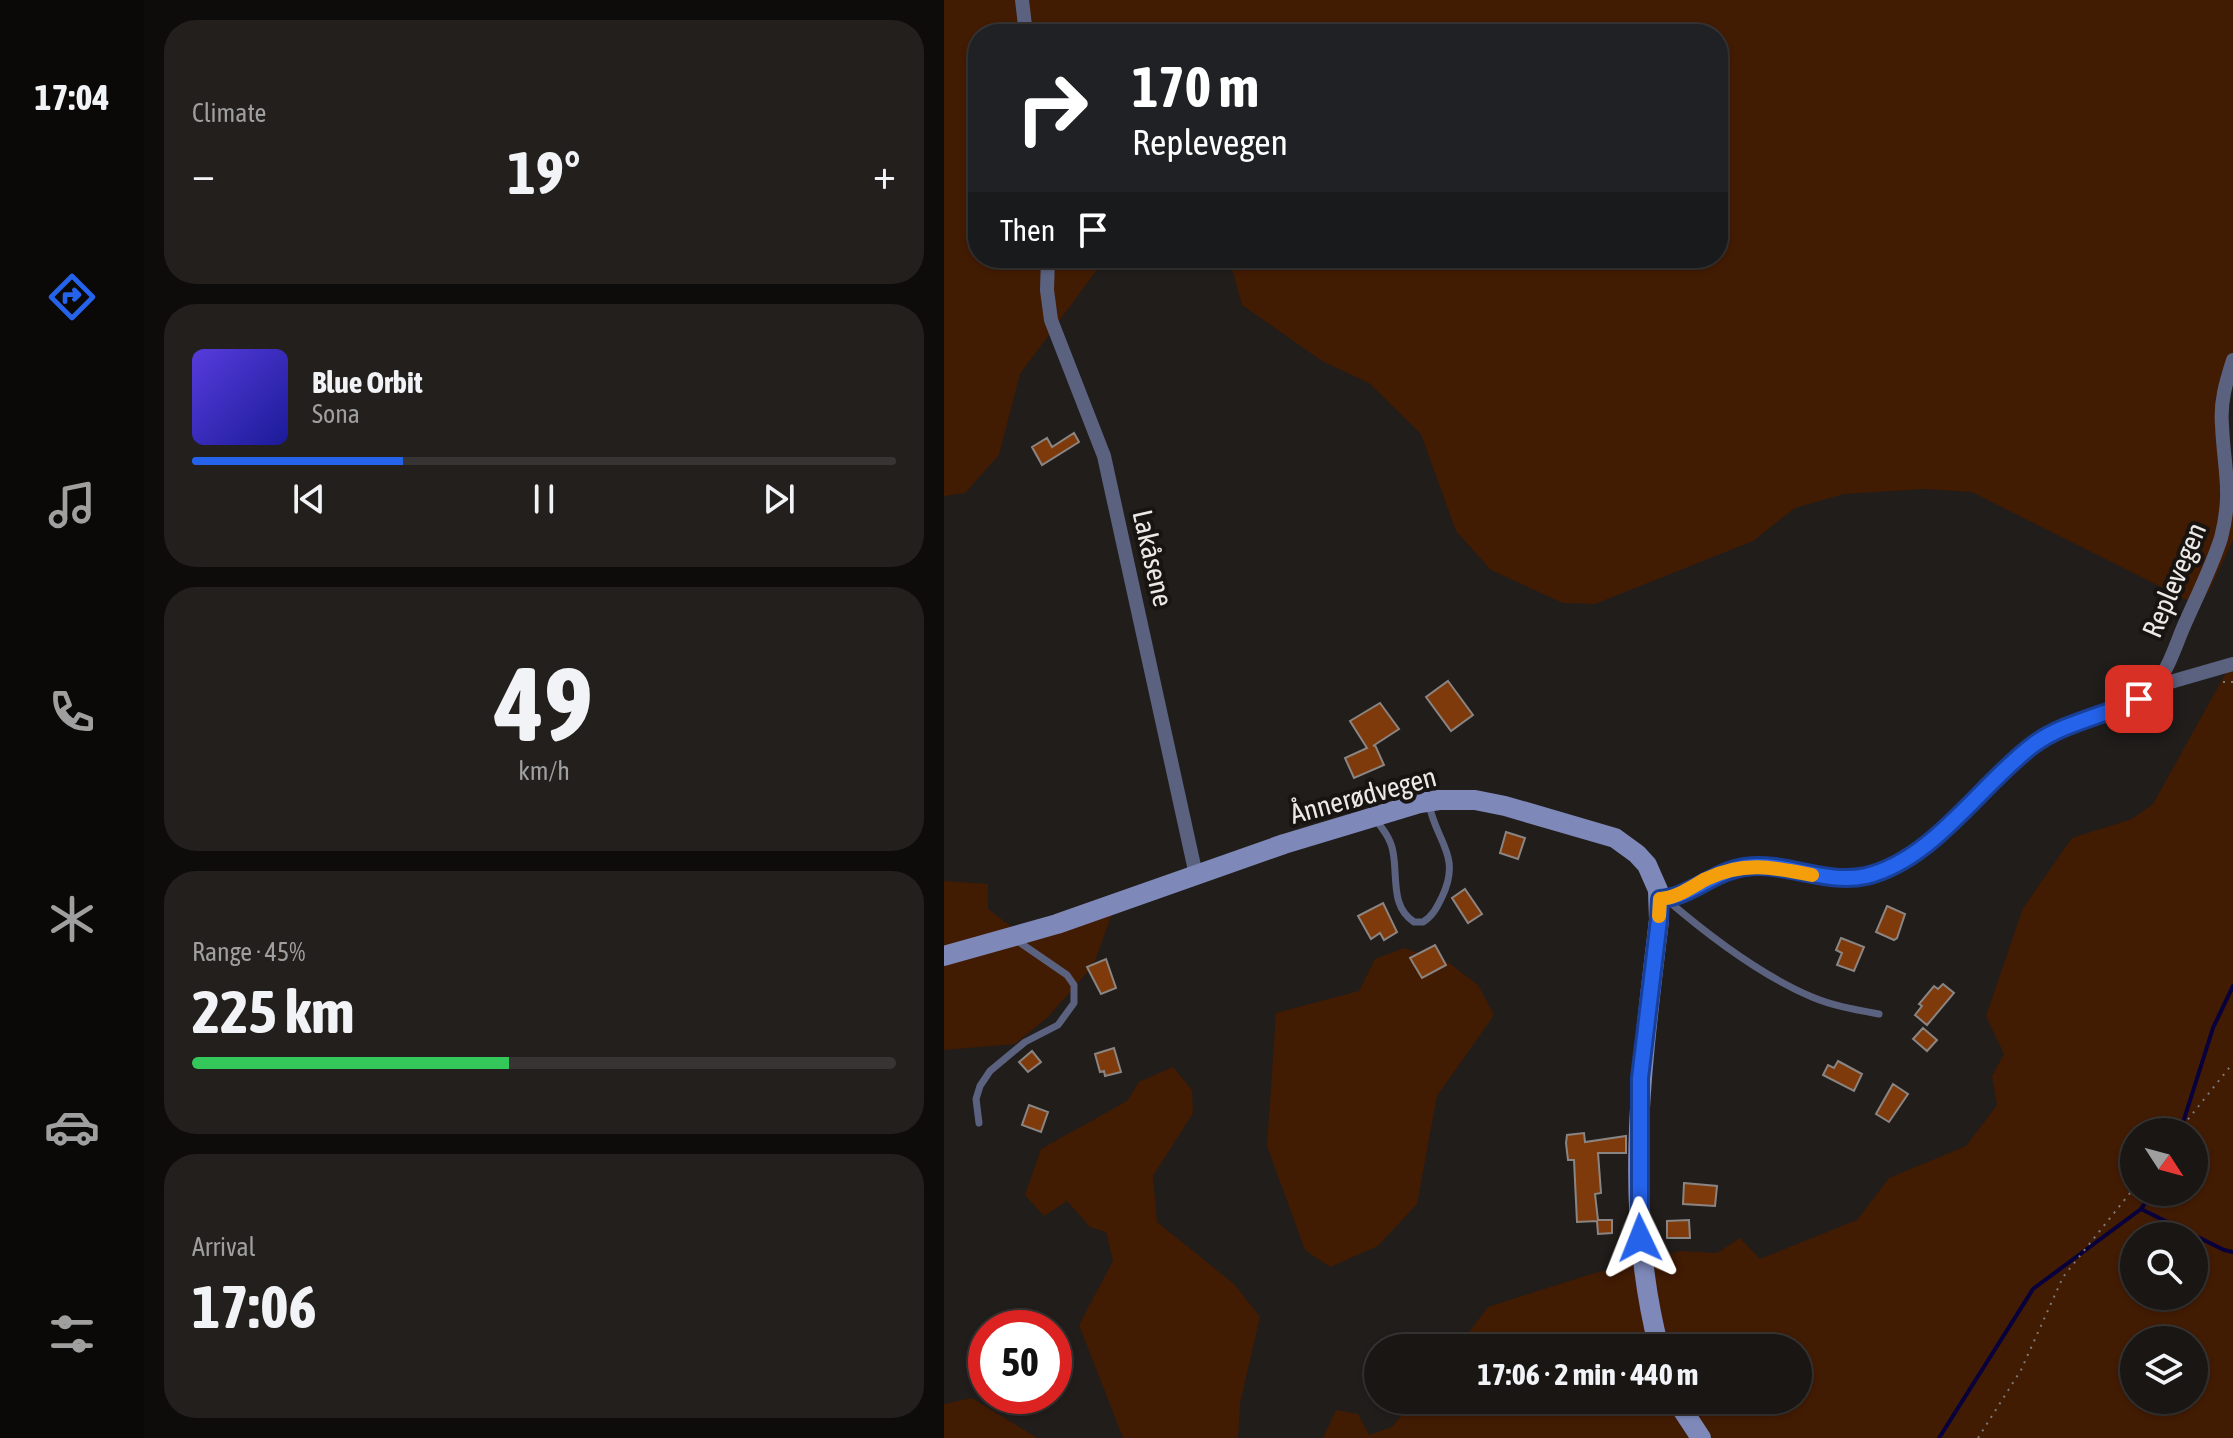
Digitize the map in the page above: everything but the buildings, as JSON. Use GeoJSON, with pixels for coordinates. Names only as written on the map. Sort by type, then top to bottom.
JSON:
{"type":"FeatureCollection","features":[{"type":"Feature","properties":{"kind":"main road","name":"Ånnerødvegen"},"geometry":{"type":"LineString","coordinates":[[944,956],[1011,937],[1284,844],[1429,802],[1475,800],[1615,838],[1647,865],[1663,899],[1640,1078],[1638,1126],[1641,1255],[1656,1334]]}},
{"type":"Feature","properties":{"kind":"main road"},"geometry":{"type":"LineString","coordinates":[[1685,1414],[1701,1438]]}},
{"type":"Feature","properties":{"kind":"street"},"geometry":{"type":"LineString","coordinates":[[1022,0],[1025,24]]}},
{"type":"Feature","properties":{"kind":"street","name":"Lakåsene"},"geometry":{"type":"LineString","coordinates":[[1048,268],[1051,320],[1104,456],[1196,875]]}},
{"type":"Feature","properties":{"kind":"street","name":"Replevegen"},"geometry":{"type":"LineString","coordinates":[[2152,688],[2167,664],[2213,560],[2227,518],[2230,478],[2223,441],[2222,412],[2223,393],[2233,360]]}},
{"type":"Feature","properties":{"kind":"street"},"geometry":{"type":"LineString","coordinates":[[1663,899],[1721,872],[1747,866],[1771,866],[1844,879],[1883,871],[1919,851],[2000,772],[2035,743],[2130,703],[2152,688],[2233,664]]}},
{"type":"Feature","properties":{"kind":"lane"},"geometry":{"type":"LineString","coordinates":[[1374,818],[1392,848],[1395,888],[1403,912],[1414,922],[1423,922],[1438,906],[1446,890],[1451,867],[1429,802]]}},
{"type":"Feature","properties":{"kind":"lane"},"geometry":{"type":"LineString","coordinates":[[1663,899],[1726,945],[1812,998],[1879,1014]]}},
{"type":"Feature","properties":{"kind":"lane"},"geometry":{"type":"LineString","coordinates":[[979,1123],[976,1099],[990,1071],[1025,1042],[1058,1025],[1074,1003],[1074,985],[1067,975],[1011,937]]}},
{"type":"Feature","properties":{"kind":"path"},"geometry":{"type":"LineString","coordinates":[[2189,1118],[2233,1063]]}},
{"type":"Feature","properties":{"kind":"path"},"geometry":{"type":"LineString","coordinates":[[1978,1438],[2021,1370],[2063,1277],[2120,1206]]}},
{"type":"Feature","properties":{"kind":"shaded area"},"geometry":{"type":"Polygon","coordinates":[[[944,0],[2233,0],[2233,360],[2226,438],[2233,471],[2233,540],[2208,593],[2189,601],[1972,492],[1924,489],[1844,494],[1795,508],[1753,541],[1595,604],[1563,603],[1491,570],[1456,531],[1421,434],[1369,383],[1322,361],[1242,305],[1232,268],[1728,268],[1728,24],[968,24],[968,268],[1098,268],[1020,374],[999,455],[965,493],[944,496],[944,0]]]}},
{"type":"Feature","properties":{"kind":"shaded area"},"geometry":{"type":"Polygon","coordinates":[[[2233,660],[2233,1438],[1323,1438],[1336,1410],[1358,1414],[1369,1435],[1392,1427],[1403,1414],[1812,1414],[1812,1334],[1468,1334],[1488,1307],[1588,1275],[1680,1251],[1717,1253],[1740,1238],[1760,1259],[1857,1220],[1889,1178],[1966,1146],[1997,1105],[1992,1076],[2004,1054],[1986,1016],[2023,908],[2072,838],[2132,819],[2153,804],[2233,660]]]}},
{"type":"Feature","properties":{"kind":"shaded area"},"geometry":{"type":"Polygon","coordinates":[[[944,881],[988,884],[988,909],[1017,931],[1115,906],[1093,966],[1048,1017],[1015,1044],[944,1050],[944,881]]]}},
{"type":"Feature","properties":{"kind":"shaded area"},"geometry":{"type":"Polygon","coordinates":[[[1404,948],[1449,963],[1478,985],[1494,1015],[1437,1096],[1417,1204],[1378,1246],[1330,1267],[1305,1250],[1267,1146],[1276,1013],[1359,991],[1375,959],[1404,948]]]}},
{"type":"Feature","properties":{"kind":"shaded area"},"geometry":{"type":"Polygon","coordinates":[[[1173,1067],[1192,1090],[1193,1113],[1153,1176],[1157,1222],[1234,1284],[1260,1317],[1240,1403],[1238,1438],[1123,1438],[1079,1325],[1113,1261],[1106,1232],[1090,1227],[1067,1201],[1044,1216],[1025,1195],[1041,1149],[1127,1101],[1139,1082],[1173,1067]]]}},
{"type":"Feature","properties":{"kind":"shaded area"},"geometry":{"type":"Polygon","coordinates":[[[968,1399],[968,1414],[998,1414],[1037,1438],[944,1438],[944,1404],[968,1399]]]}},
{"type":"Feature","properties":{"kind":"waterway"},"geometry":{"type":"LineString","coordinates":[[2184,1118],[2213,1028],[2233,986]]}},
{"type":"Feature","properties":{"kind":"waterway"},"geometry":{"type":"LineString","coordinates":[[1939,1438],[2033,1289],[2141,1209],[2233,1252]]}},
{"type":"Feature","properties":{"kind":"slow traffic"},"geometry":{"type":"LineString","coordinates":[[1659,916],[1660,899],[1677,895],[1730,869],[1771,866],[1812,875]]}},
{"type":"Feature","properties":{"kind":"route"},"geometry":{"type":"LineString","coordinates":[[1640,1238],[1640,1078],[1660,899],[1677,895],[1721,872],[1747,866],[1771,866],[1844,879],[1883,871],[1919,851],[2000,772],[2035,743],[2139,699]]}}]}
